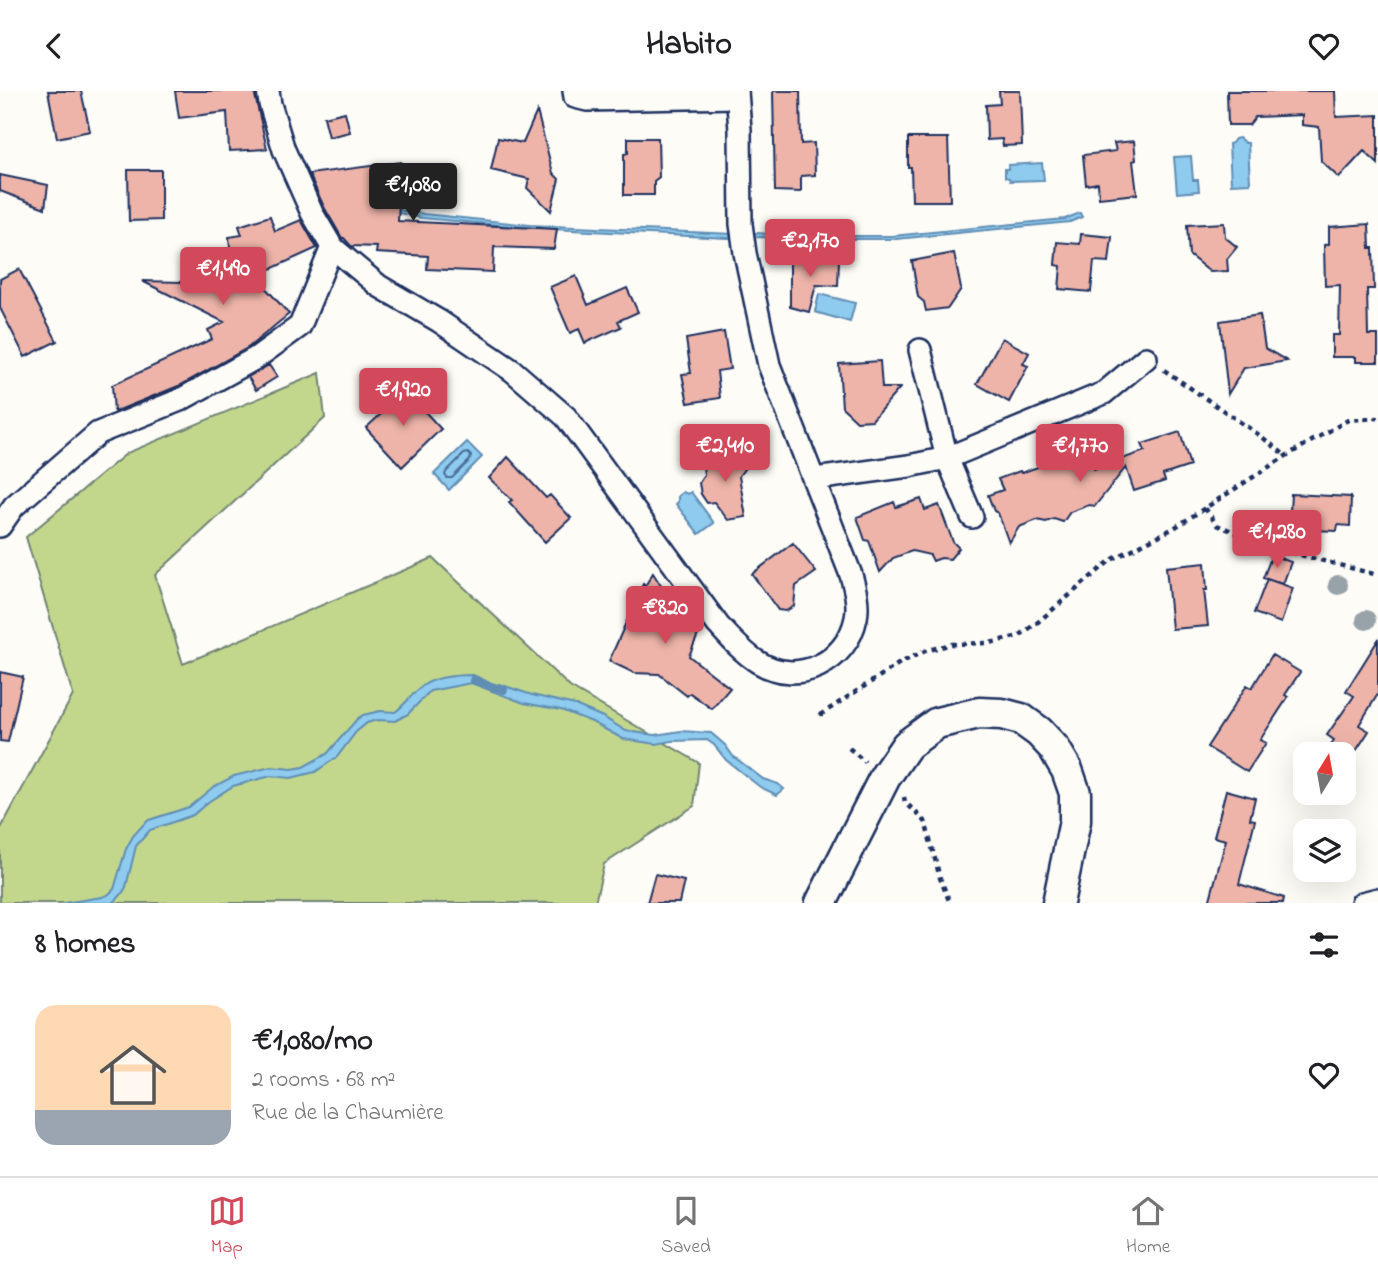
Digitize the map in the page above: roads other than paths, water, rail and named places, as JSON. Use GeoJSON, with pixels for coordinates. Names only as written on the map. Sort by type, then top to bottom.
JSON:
{"type":"FeatureCollection","features":[{"type":"Feature","properties":{"kind":"main road"},"geometry":{"type":"LineString","coordinates":[[821,903],[885,777],[907,745],[937,723],[979,713],[1003,714],[1021,719],[1039,732],[1054,748],[1067,770],[1074,793],[1075,821],[1058,903]]}},
{"type":"Feature","properties":{"kind":"street"},"geometry":{"type":"LineString","coordinates":[[268,91],[284,150],[312,213],[332,247],[379,286],[439,321],[513,371],[566,417],[718,625],[739,647],[759,663],[777,670],[794,672],[815,668],[843,649],[852,633],[857,615],[856,596],[851,575],[815,478],[769,365],[741,224],[737,94],[587,100],[575,97],[573,91]]}},
{"type":"Feature","properties":{"kind":"street"},"geometry":{"type":"LineString","coordinates":[[0,526],[15,506],[98,432],[180,400],[256,358],[300,326],[332,247]]}},
{"type":"Feature","properties":{"kind":"street"},"geometry":{"type":"LineString","coordinates":[[920,350],[947,458],[972,517]]}},
{"type":"Feature","properties":{"kind":"street"},"geometry":{"type":"LineString","coordinates":[[815,478],[909,466],[947,458],[1104,393],[1146,358]]}},
{"type":"Feature","properties":{"kind":"street"},"geometry":{"type":"LineString","coordinates":[[1362,903],[1378,899]]}},
{"type":"Feature","properties":{"kind":"water"},"geometry":{"type":"Polygon","coordinates":[[[1239,138],[1248,143],[1250,183],[1231,184],[1229,144],[1239,138]]]}},
{"type":"Feature","properties":{"kind":"water"},"geometry":{"type":"Polygon","coordinates":[[[1191,156],[1193,180],[1198,180],[1199,191],[1177,193],[1174,157],[1191,156]]]}},
{"type":"Feature","properties":{"kind":"water"},"geometry":{"type":"Polygon","coordinates":[[[1042,163],[1044,180],[1010,181],[1005,177],[1008,165],[1042,163]]]}},
{"type":"Feature","properties":{"kind":"water"},"geometry":{"type":"Polygon","coordinates":[[[319,200],[530,225],[794,236],[892,236],[1065,219],[1080,213],[1082,217],[1070,222],[896,239],[727,238],[532,228],[421,218],[322,205],[319,200]]]}},
{"type":"Feature","properties":{"kind":"water"},"geometry":{"type":"Polygon","coordinates":[[[819,294],[855,303],[850,322],[815,312],[819,294]]]}},
{"type":"Feature","properties":{"kind":"water"},"geometry":{"type":"Polygon","coordinates":[[[467,442],[482,457],[449,490],[434,474],[467,442]]]}},
{"type":"Feature","properties":{"kind":"water"},"geometry":{"type":"Polygon","coordinates":[[[683,492],[691,492],[714,523],[699,534],[676,504],[678,496],[683,492]]]}},
{"type":"Feature","properties":{"kind":"water"},"geometry":{"type":"Polygon","coordinates":[[[473,675],[495,688],[499,684],[575,705],[626,731],[655,735],[681,731],[711,733],[733,756],[763,779],[784,789],[777,795],[760,787],[726,760],[707,740],[656,744],[623,739],[592,722],[561,710],[524,703],[471,683],[430,691],[408,714],[395,721],[377,720],[367,723],[356,732],[337,757],[315,772],[291,778],[271,776],[233,786],[193,815],[150,830],[136,846],[126,887],[113,903],[64,903],[108,895],[114,889],[126,849],[133,836],[149,820],[189,807],[213,787],[234,776],[271,767],[303,767],[327,754],[363,715],[380,711],[395,712],[429,682],[473,675]]]}},
{"type":"Feature","properties":{"kind":"waterway"},"geometry":{"type":"LineString","coordinates":[[473,680],[504,690]]}}]}
